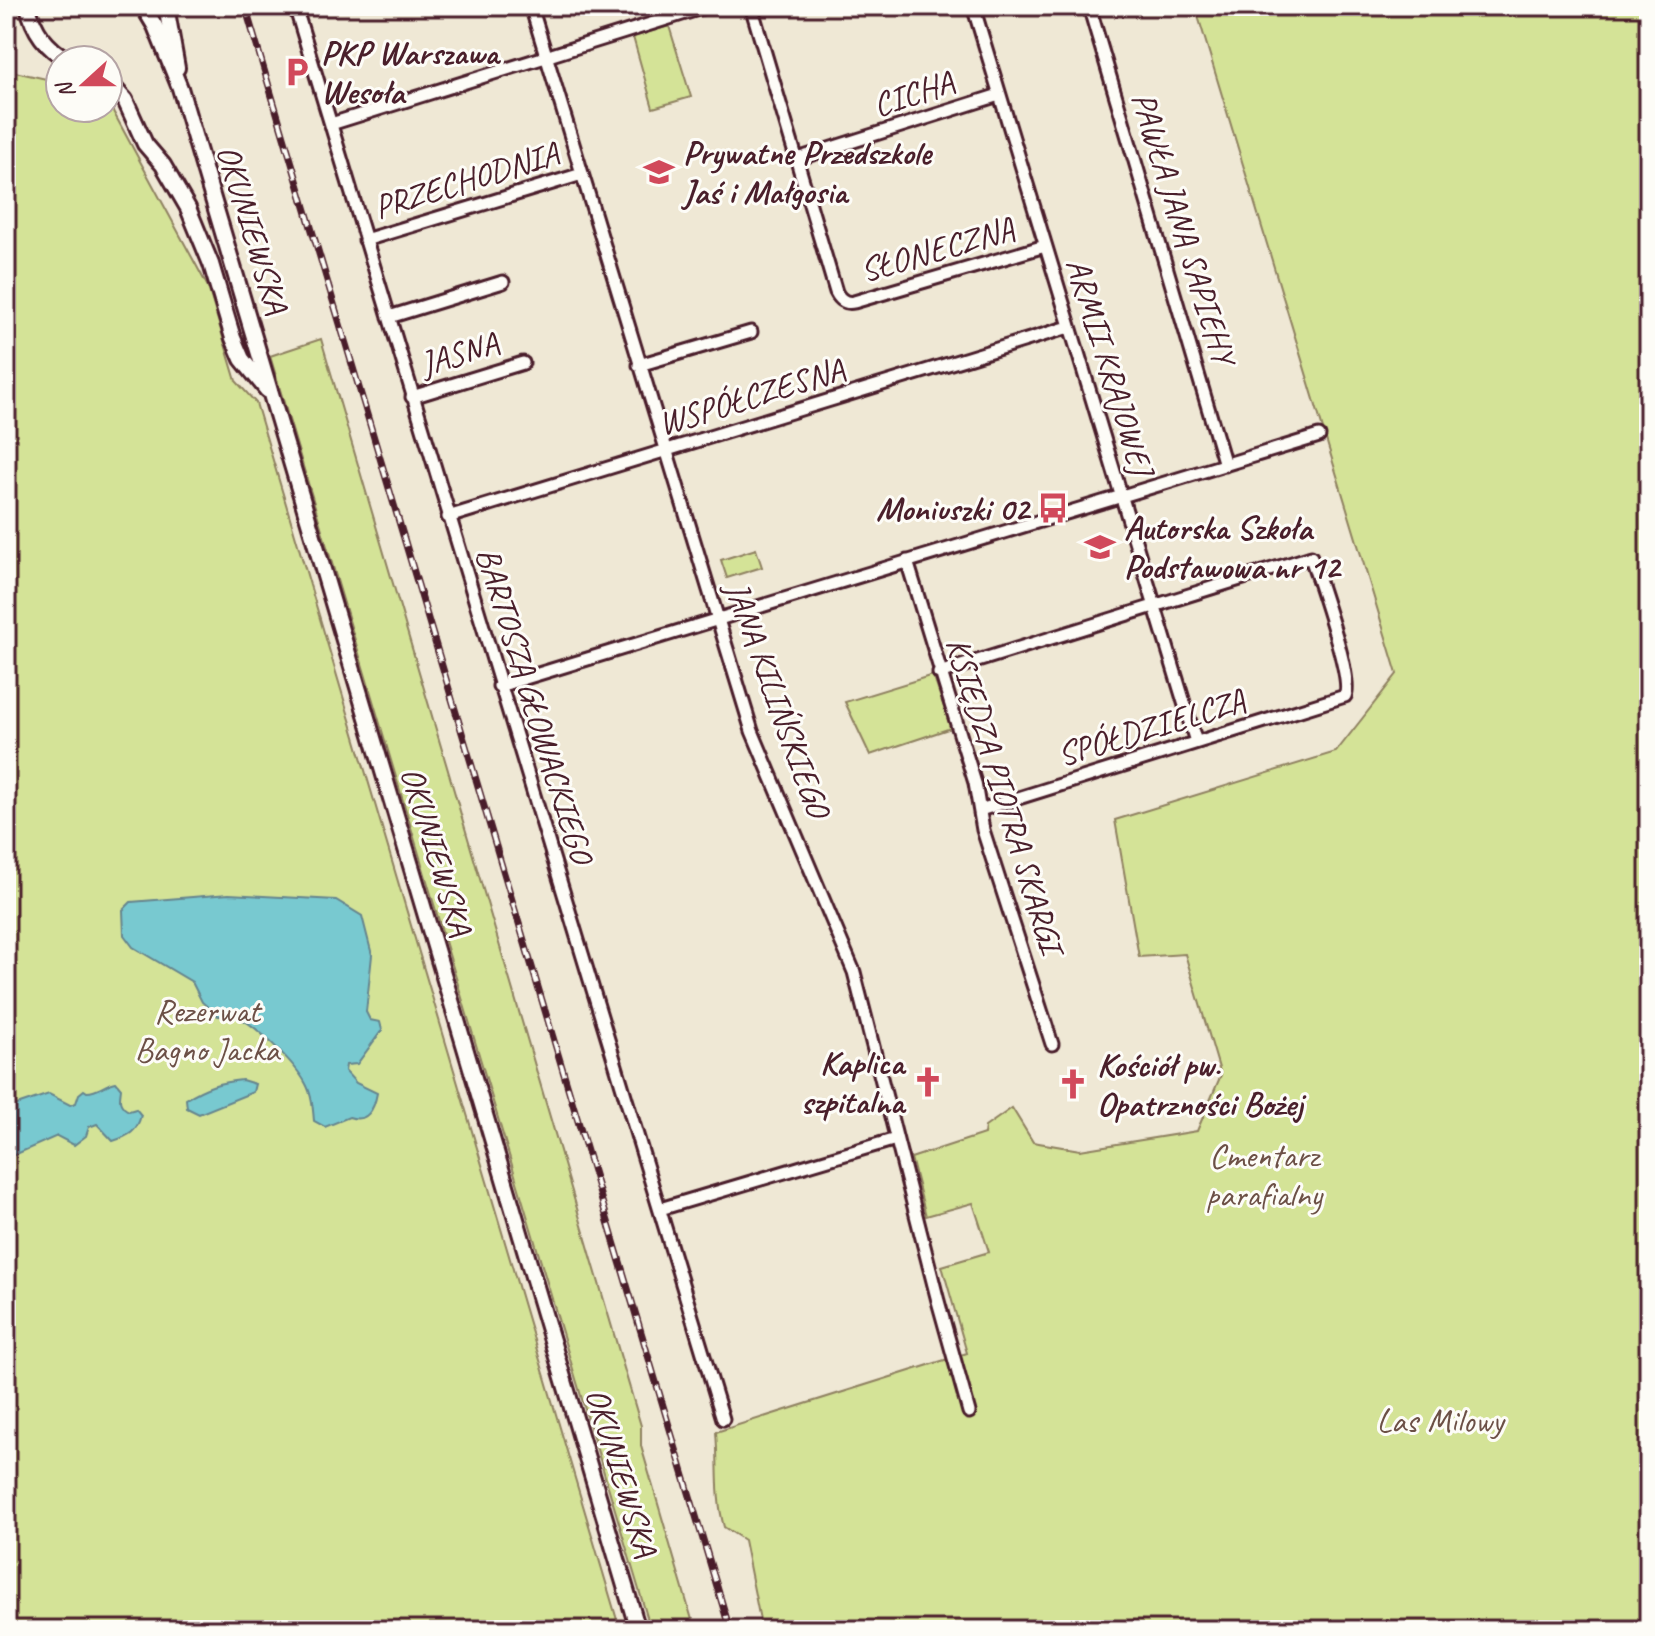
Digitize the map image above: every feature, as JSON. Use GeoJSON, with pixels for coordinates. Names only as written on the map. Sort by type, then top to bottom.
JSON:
{"type":"FeatureCollection","features":[{"type":"Feature","properties":{"kind":"main road"},"geometry":{"type":"LineString","coordinates":[[28,6],[33,24],[47,44]]}},
{"type":"Feature","properties":{"kind":"main road"},"geometry":{"type":"LineString","coordinates":[[143,6],[154,6]]}},
{"type":"Feature","properties":{"kind":"main road","name":"OKUNIEWSKA"},"geometry":{"type":"LineString","coordinates":[[143,6],[155,26],[180,88],[638,1630]]}},
{"type":"Feature","properties":{"kind":"main road","name":"OKUNIEWSKA"},"geometry":{"type":"LineString","coordinates":[[166,6],[180,88]]}},
{"type":"Feature","properties":{"kind":"main road"},"geometry":{"type":"LineString","coordinates":[[124,99],[145,144],[163,165],[188,208],[211,264],[242,359],[270,393]]}},
{"type":"Feature","properties":{"kind":"street","name":"BARTOSZA GŁOWACKIEGO"},"geometry":{"type":"LineString","coordinates":[[295,6],[723,1419]]}},
{"type":"Feature","properties":{"kind":"street","name":"JANA KILIŃSKIEGO"},"geometry":{"type":"LineString","coordinates":[[531,6],[752,731],[854,972],[969,1412]]}},
{"type":"Feature","properties":{"kind":"street"},"geometry":{"type":"LineString","coordinates":[[331,124],[708,6]]}},
{"type":"Feature","properties":{"kind":"street"},"geometry":{"type":"LineString","coordinates":[[751,6],[797,159]]}},
{"type":"Feature","properties":{"kind":"street","name":"ARMII KRAJOWEJ"},"geometry":{"type":"LineString","coordinates":[[973,6],[1196,742]]}},
{"type":"Feature","properties":{"kind":"street","name":"PAWŁA JANA SAPIEHY"},"geometry":{"type":"LineString","coordinates":[[1089,6],[1225,465]]}},
{"type":"Feature","properties":{"kind":"street","name":"CICHA"},"geometry":{"type":"LineString","coordinates":[[797,159],[999,95]]}},
{"type":"Feature","properties":{"kind":"street","name":"SŁONECZNA"},"geometry":{"type":"LineString","coordinates":[[797,159],[836,292],[844,301],[854,302],[1045,246]]}},
{"type":"Feature","properties":{"kind":"street","name":"PRZECHODNIA"},"geometry":{"type":"LineString","coordinates":[[365,240],[582,174]]}},
{"type":"Feature","properties":{"kind":"street"},"geometry":{"type":"LineString","coordinates":[[389,317],[503,282]]}},
{"type":"Feature","properties":{"kind":"street","name":"WSPÓŁCZESNA"},"geometry":{"type":"LineString","coordinates":[[448,517],[1069,327]]}},
{"type":"Feature","properties":{"kind":"street"},"geometry":{"type":"LineString","coordinates":[[639,365],[751,332]]}},
{"type":"Feature","properties":{"kind":"street","name":"JASNA"},"geometry":{"type":"LineString","coordinates":[[412,397],[523,363]]}},
{"type":"Feature","properties":{"kind":"street"},"geometry":{"type":"LineString","coordinates":[[499,686],[1319,436]]}},
{"type":"Feature","properties":{"kind":"street","name":"SPÓŁDZIELCZA"},"geometry":{"type":"LineString","coordinates":[[980,810],[1340,698],[1348,692],[1311,557],[1154,606]]}},
{"type":"Feature","properties":{"kind":"street","name":"KSIĘDZA PIOTRA SKARGI"},"geometry":{"type":"LineString","coordinates":[[907,561],[975,783],[983,830],[1052,1044]]}},
{"type":"Feature","properties":{"kind":"street"},"geometry":{"type":"LineString","coordinates":[[939,673],[1154,606]]}},
{"type":"Feature","properties":{"kind":"street"},"geometry":{"type":"LineString","coordinates":[[660,1209],[896,1139]]}},
{"type":"Feature","properties":{"kind":"green space","name":"Las Milowy"},"geometry":{"type":"Polygon","coordinates":[[[1195,6],[1649,6],[1649,1630],[762,1630],[744,1540],[724,1527],[718,1492],[716,1432],[967,1353],[942,1266],[989,1252],[973,1203],[926,1216],[911,1158],[984,1134],[985,1127],[1012,1108],[1033,1142],[1080,1150],[1197,1131],[1221,1075],[1185,954],[1139,957],[1115,820],[1336,752],[1397,674],[1195,6]]]}},
{"type":"Feature","properties":{"kind":"green space"},"geometry":{"type":"Polygon","coordinates":[[[669,26],[691,97],[653,108],[633,37],[669,26]]]}},
{"type":"Feature","properties":{"kind":"green space","name":"Rezerwat Bagno Jacka"},"geometry":{"type":"Polygon","coordinates":[[[6,70],[44,78],[44,124],[120,124],[208,287],[236,381],[256,403],[620,1630],[6,1630],[6,70]]]}},
{"type":"Feature","properties":{"kind":"green space"},"geometry":{"type":"Polygon","coordinates":[[[321,339],[641,1426],[641,1446],[695,1630],[651,1630],[270,356],[321,339]]]}},
{"type":"Feature","properties":{"kind":"green space"},"geometry":{"type":"Polygon","coordinates":[[[756,549],[762,567],[727,578],[721,560],[756,549]]]}},
{"type":"Feature","properties":{"kind":"green space"},"geometry":{"type":"Polygon","coordinates":[[[933,675],[951,728],[870,755],[845,702],[933,675]]]}},
{"type":"Feature","properties":{"kind":"water"},"geometry":{"type":"Polygon","coordinates":[[[229,894],[336,900],[362,916],[372,955],[366,1012],[370,1020],[380,1022],[382,1030],[357,1064],[346,1065],[345,1071],[356,1083],[377,1093],[372,1110],[365,1117],[349,1117],[325,1127],[314,1121],[306,1084],[273,1044],[240,1018],[218,1016],[202,1002],[192,982],[133,947],[124,935],[123,910],[131,902],[229,894]]]}},
{"type":"Feature","properties":{"kind":"water"},"geometry":{"type":"Polygon","coordinates":[[[242,1080],[255,1084],[253,1092],[199,1114],[187,1108],[186,1099],[200,1091],[242,1080]]]}},
{"type":"Feature","properties":{"kind":"water"},"geometry":{"type":"Polygon","coordinates":[[[116,1082],[121,1088],[120,1101],[123,1106],[129,1111],[136,1109],[141,1115],[137,1126],[128,1135],[113,1141],[97,1124],[89,1127],[86,1136],[74,1145],[57,1136],[6,1156],[7,1113],[17,1105],[49,1094],[70,1105],[76,1103],[84,1090],[91,1092],[116,1082]]]}},
{"type":"Feature","properties":{"kind":"railway"},"geometry":{"type":"LineString","coordinates":[[245,6],[730,1630]]}},
{"type":"Feature","properties":{"kind":"place","name":"PKP Warszawa Wesoła"},"geometry":{"type":"Point","coordinates":[297,72]}},
{"type":"Feature","properties":{"kind":"place","name":"Prywatne Przedszkole Jaś i Małgosia"},"geometry":{"type":"Point","coordinates":[659,172]}},
{"type":"Feature","properties":{"kind":"place","name":"Moniuszki 02"},"geometry":{"type":"Point","coordinates":[1053,508]}},
{"type":"Feature","properties":{"kind":"place","name":"Autorska Szkoła Podstawowa nr 12"},"geometry":{"type":"Point","coordinates":[1100,547]}},
{"type":"Feature","properties":{"kind":"place","name":"Kaplica szpitalna"},"geometry":{"type":"Point","coordinates":[928,1082]}},
{"type":"Feature","properties":{"kind":"place","name":"Kościół pw. Opatrzności Bożej"},"geometry":{"type":"Point","coordinates":[1073,1084]}},
{"type":"Feature","properties":{"kind":"park label","name":"Cmentarz parafialny"},"geometry":{"type":"Point","coordinates":[1264,1174]}}]}
